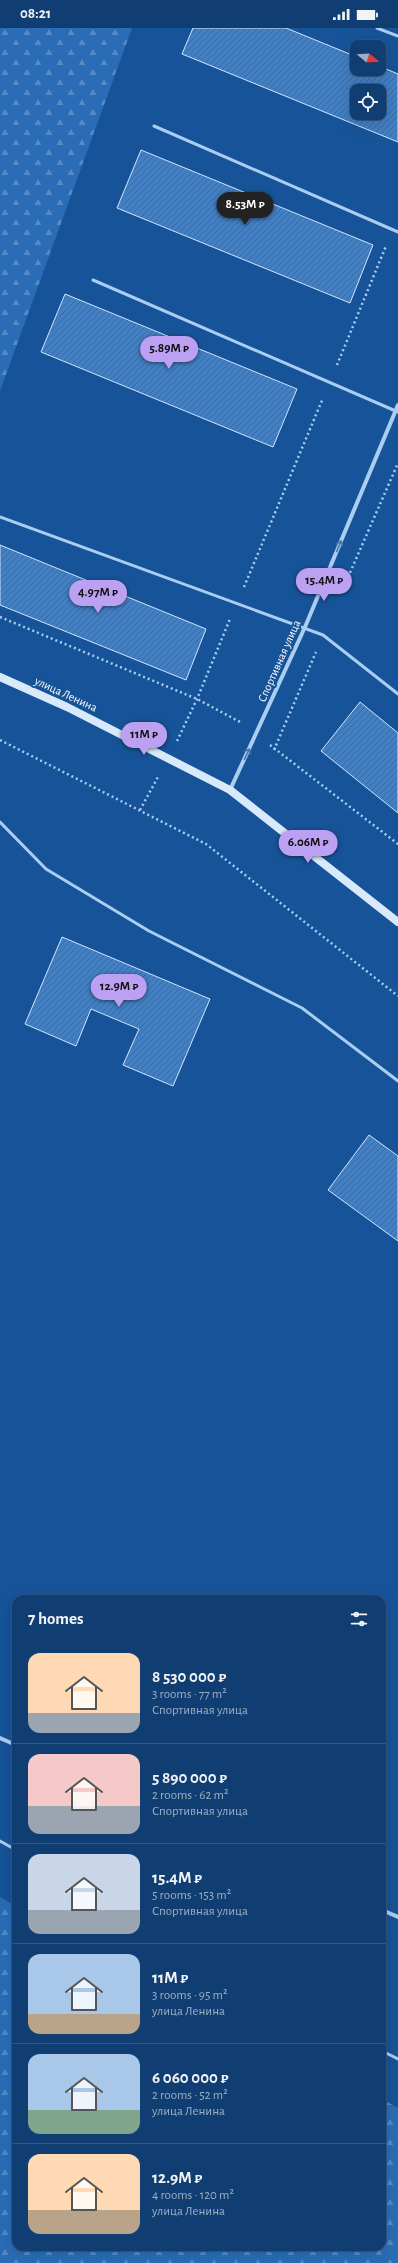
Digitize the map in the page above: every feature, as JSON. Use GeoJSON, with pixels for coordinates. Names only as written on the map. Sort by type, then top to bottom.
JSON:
{"type":"FeatureCollection","features":[{"type":"Feature","properties":{"kind":"main road","name":"улица Ленина"},"geometry":{"type":"LineString","coordinates":[[0,677],[67,707],[169,757],[230,790],[398,922]]}},
{"type":"Feature","properties":{"kind":"street","name":"Спортивная улица"},"geometry":{"type":"LineString","coordinates":[[230,790],[305,627],[397,412],[398,406]]}},
{"type":"Feature","properties":{"kind":"street"},"geometry":{"type":"LineString","coordinates":[[0,1738],[12,1743]]}},
{"type":"Feature","properties":{"kind":"street"},"geometry":{"type":"LineString","coordinates":[[386,1912],[398,1917]]}},
{"type":"Feature","properties":{"kind":"lane"},"geometry":{"type":"LineString","coordinates":[[377,28],[398,36]]}},
{"type":"Feature","properties":{"kind":"lane"},"geometry":{"type":"LineString","coordinates":[[154,126],[398,232]]}},
{"type":"Feature","properties":{"kind":"lane"},"geometry":{"type":"LineString","coordinates":[[93,280],[397,412]]}},
{"type":"Feature","properties":{"kind":"lane"},"geometry":{"type":"LineString","coordinates":[[0,517],[323,634],[398,694]]}},
{"type":"Feature","properties":{"kind":"lane"},"geometry":{"type":"LineString","coordinates":[[0,822],[46,869],[150,931],[302,1008],[398,1081]]}},
{"type":"Feature","properties":{"kind":"lane"},"geometry":{"type":"LineString","coordinates":[[0,1841],[12,1848]]}},
{"type":"Feature","properties":{"kind":"lane"},"geometry":{"type":"LineString","coordinates":[[386,2053],[398,2059]]}},
{"type":"Feature","properties":{"kind":"path"},"geometry":{"type":"LineString","coordinates":[[140,810],[169,757],[197,699],[393,230]]}},
{"type":"Feature","properties":{"kind":"path"},"geometry":{"type":"LineString","coordinates":[[0,617],[197,699],[258,731],[274,750],[398,844]]}},
{"type":"Feature","properties":{"kind":"path"},"geometry":{"type":"LineString","coordinates":[[0,740],[206,844],[398,996]]}},
{"type":"Feature","properties":{"kind":"green space"},"geometry":{"type":"Polygon","coordinates":[[[0,28],[132,28],[0,391],[0,28]]]}},
{"type":"Feature","properties":{"kind":"green space"},"geometry":{"type":"Polygon","coordinates":[[[0,1897],[12,1904],[12,2251],[386,2251],[386,2101],[398,2108],[398,2263],[0,2263],[0,1897]]]}},
{"type":"Feature","properties":{"kind":"building"},"geometry":{"type":"Polygon","coordinates":[[[193,28],[286,28],[350,54],[350,76],[386,76],[386,69],[398,74],[398,142],[182,54],[193,28]]]}},
{"type":"Feature","properties":{"kind":"building"},"geometry":{"type":"Polygon","coordinates":[[[141,150],[373,245],[350,303],[117,208],[141,150]]]}},
{"type":"Feature","properties":{"kind":"building"},"geometry":{"type":"Polygon","coordinates":[[[65,294],[297,389],[273,447],[41,352],[65,294]]]}},
{"type":"Feature","properties":{"kind":"building"},"geometry":{"type":"Polygon","coordinates":[[[0,545],[206,629],[186,680],[0,605],[0,545]]]}},
{"type":"Feature","properties":{"kind":"building"},"geometry":{"type":"Polygon","coordinates":[[[360,702],[398,733],[398,813],[321,751],[360,702]]]}},
{"type":"Feature","properties":{"kind":"building"},"geometry":{"type":"Polygon","coordinates":[[[62,937],[210,999],[173,1086],[123,1065],[139,1029],[91,1009],[76,1046],[25,1024],[62,937]]]}},
{"type":"Feature","properties":{"kind":"building"},"geometry":{"type":"Polygon","coordinates":[[[369,1135],[398,1156],[398,1241],[328,1190],[369,1135]]]}}]}
